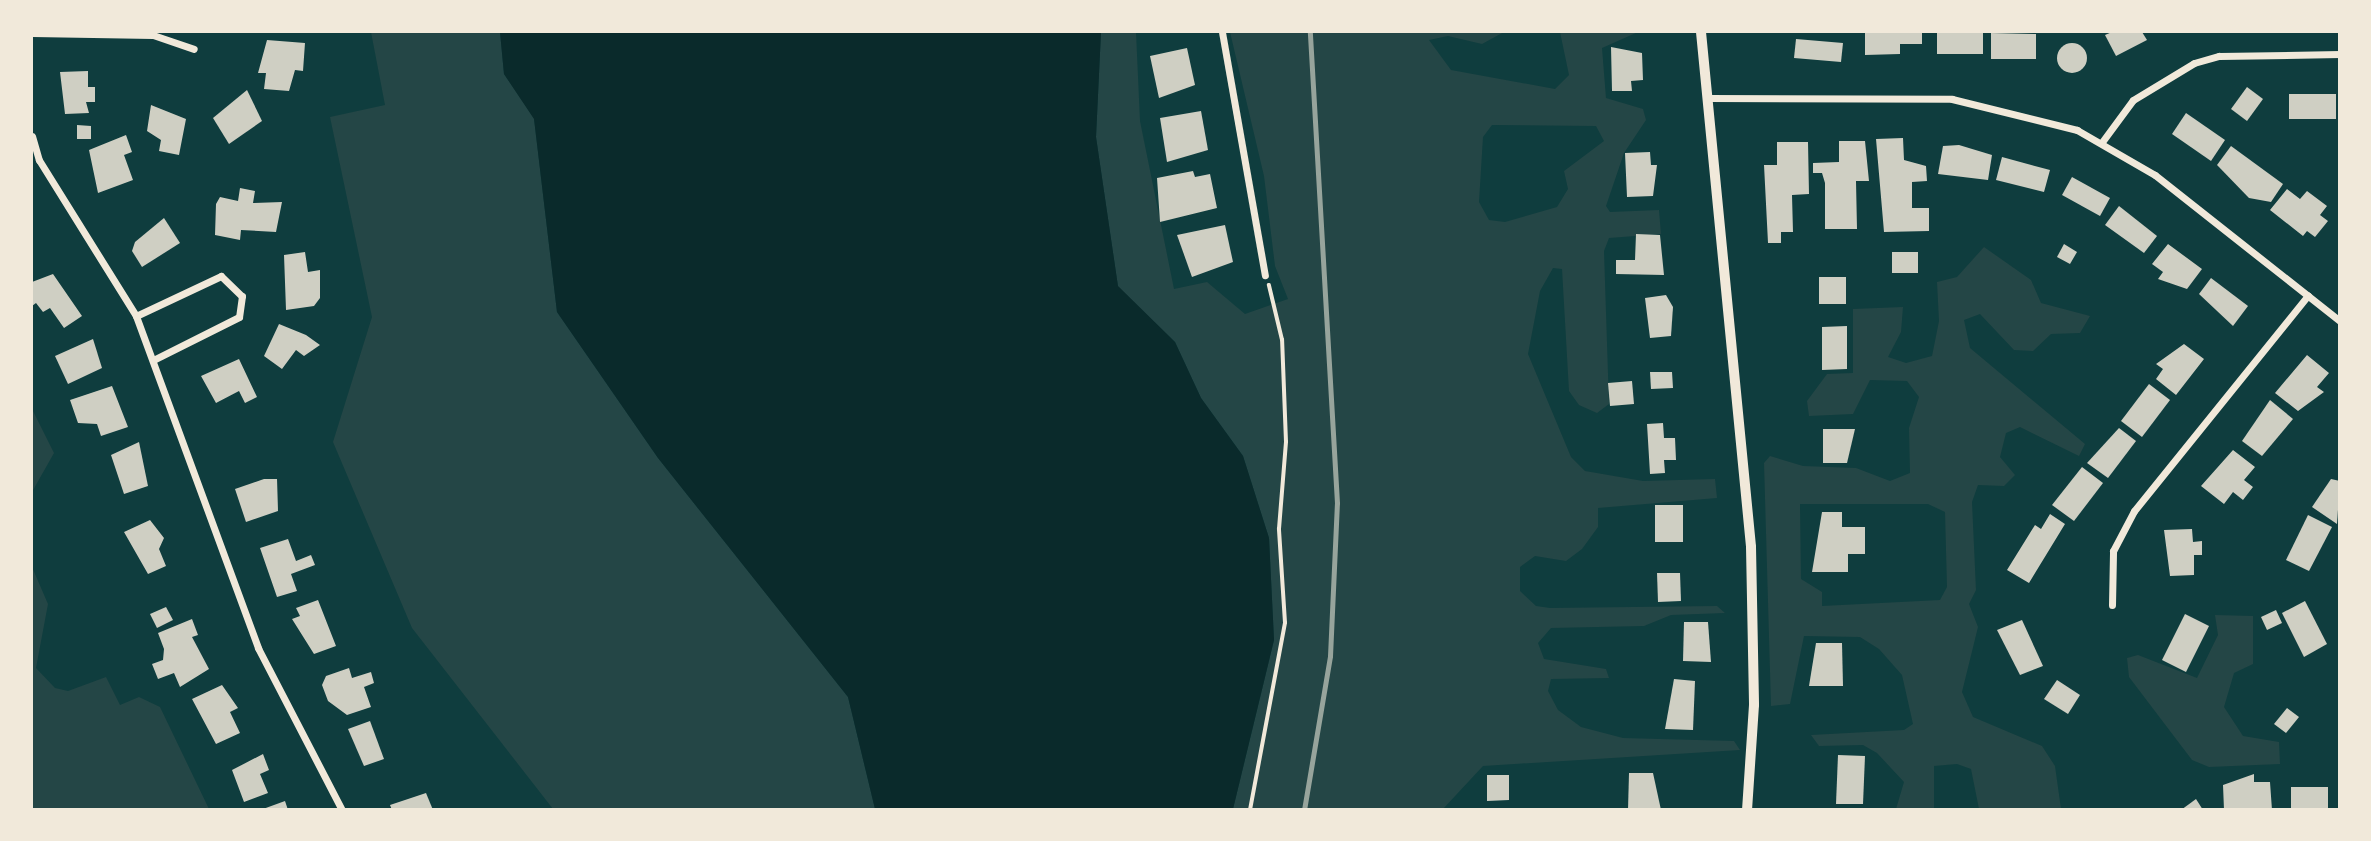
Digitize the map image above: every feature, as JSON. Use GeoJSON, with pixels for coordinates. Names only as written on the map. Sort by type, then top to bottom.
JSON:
{"type":"FeatureCollection","features":[{"type":"Feature","properties":{"kind":"street"},"geometry":{"type":"LineString","coordinates":[[1222,32],[1265,275]]}},
{"type":"Feature","properties":{"kind":"street"},"geometry":{"type":"LineString","coordinates":[[1701,32],[1751,547],[1754,705],[1747,810]]}},
{"type":"Feature","properties":{"kind":"street"},"geometry":{"type":"LineString","coordinates":[[32,33],[153,35],[194,50]]}},
{"type":"Feature","properties":{"kind":"street"},"geometry":{"type":"LineString","coordinates":[[2102,142],[2143,92],[2193,63],[2219,56],[2340,54]]}},
{"type":"Feature","properties":{"kind":"street"},"geometry":{"type":"LineString","coordinates":[[1707,98],[1952,100],[2039,117],[2102,142],[2155,175],[2340,321]]}},
{"type":"Feature","properties":{"kind":"street"},"geometry":{"type":"LineString","coordinates":[[32,136],[39,160],[136,316],[155,359],[258,648],[342,810]]}},
{"type":"Feature","properties":{"kind":"street"},"geometry":{"type":"LineString","coordinates":[[136,316],[221,276],[243,296],[239,317],[155,359]]}},
{"type":"Feature","properties":{"kind":"street"},"geometry":{"type":"LineString","coordinates":[[2112,605],[2111,560],[2134,511],[2308,295]]}},
{"type":"Feature","properties":{"kind":"path"},"geometry":{"type":"LineString","coordinates":[[1250,810],[1285,623],[1279,528],[1286,442],[1282,340],[1265,275]]}},
{"type":"Feature","properties":{"kind":"shaded area"},"geometry":{"type":"Polygon","coordinates":[[[371,32],[500,32],[504,74],[534,118],[557,312],[658,458],[848,697],[875,809],[553,809],[412,628],[333,442],[372,317],[330,117],[385,105],[371,32]]]}},
{"type":"Feature","properties":{"kind":"shaded area"},"geometry":{"type":"Polygon","coordinates":[[[500,32],[1101,32],[1096,137],[1118,286],[1175,342],[1201,398],[1243,456],[1269,538],[1274,640],[1233,809],[875,809],[848,697],[658,458],[557,312],[534,119],[504,74],[500,32]]]}},
{"type":"Feature","properties":{"kind":"shaded area"},"geometry":{"type":"Polygon","coordinates":[[[1101,32],[1136,32],[1140,121],[1174,289],[1207,282],[1245,314],[1288,299],[1275,266],[1264,176],[1230,32],[1504,32],[1482,44],[1448,36],[1429,40],[1451,70],[1555,89],[1569,75],[1560,32],[1638,32],[1602,48],[1606,98],[1643,109],[1646,120],[1624,153],[1606,206],[1610,212],[1659,210],[1661,234],[1609,238],[1604,251],[1609,404],[1597,413],[1579,405],[1569,391],[1562,269],[1553,268],[1540,291],[1528,354],[1571,457],[1585,471],[1643,481],[1715,479],[1717,498],[1598,508],[1598,527],[1582,549],[1566,561],[1535,556],[1520,567],[1520,591],[1536,606],[1550,608],[1717,606],[1725,613],[1671,615],[1644,626],[1551,628],[1538,643],[1544,659],[1606,669],[1609,678],[1551,679],[1548,691],[1558,710],[1581,727],[1623,738],[1734,741],[1740,750],[1483,766],[1443,809],[1233,809],[1274,640],[1269,538],[1243,456],[1201,398],[1175,342],[1118,287],[1096,137],[1101,32]],[[1492,125],[1483,137],[1479,202],[1489,220],[1505,222],[1557,207],[1568,189],[1564,171],[1604,141],[1596,126],[1492,125]]]}},
{"type":"Feature","properties":{"kind":"shaded area"},"geometry":{"type":"Polygon","coordinates":[[[1984,247],[2031,280],[2041,303],[2090,316],[2080,333],[2051,334],[2033,351],[2014,350],[1980,314],[1964,320],[1970,348],[2085,444],[2079,456],[2020,427],[2006,433],[2000,457],[2015,475],[2004,486],[1978,485],[1972,502],[1976,590],[1969,604],[1978,627],[1962,692],[1973,717],[2042,746],[2055,766],[2061,809],[1979,809],[1971,769],[1957,764],[1934,766],[1934,809],[1896,809],[1904,782],[1877,753],[1863,745],[1819,746],[1811,735],[1904,730],[1913,724],[1902,675],[1879,649],[1860,637],[1804,636],[1790,704],[1771,706],[1764,463],[1770,456],[1803,466],[1856,468],[1890,481],[1910,473],[1909,428],[1919,397],[1907,381],[1870,380],[1853,414],[1809,416],[1807,401],[1827,374],[1853,373],[1853,309],[1903,307],[1901,332],[1888,357],[1906,363],[1932,356],[1939,321],[1937,282],[1957,277],[1984,247]],[[1800,504],[1801,579],[1822,592],[1822,606],[1940,600],[1947,587],[1945,512],[1928,504],[1800,504]]]}},
{"type":"Feature","properties":{"kind":"shaded area"},"geometry":{"type":"Polygon","coordinates":[[[32,409],[54,453],[32,492],[32,409]]]}},
{"type":"Feature","properties":{"kind":"shaded area"},"geometry":{"type":"Polygon","coordinates":[[[32,567],[48,604],[36,668],[55,688],[68,691],[106,677],[120,705],[139,697],[160,707],[209,809],[32,809],[32,567]]]}},
{"type":"Feature","properties":{"kind":"shaded area"},"geometry":{"type":"Polygon","coordinates":[[[2215,615],[2253,616],[2253,664],[2234,673],[2224,707],[2243,736],[2279,742],[2280,764],[2209,767],[2192,760],[2129,677],[2127,658],[2138,655],[2197,678],[2218,635],[2215,615]]]}},
{"type":"Feature","properties":{"kind":"building"},"geometry":{"type":"Polygon","coordinates":[[[1922,32],[1922,44],[1900,44],[1900,54],[1865,55],[1865,33],[1922,32]]]}},
{"type":"Feature","properties":{"kind":"building"},"geometry":{"type":"Polygon","coordinates":[[[1937,32],[1983,32],[1983,54],[1937,54],[1937,32]]]}},
{"type":"Feature","properties":{"kind":"building"},"geometry":{"type":"Polygon","coordinates":[[[2112,32],[2142,32],[2147,40],[2116,56],[2105,35],[2112,32]]]}},
{"type":"Feature","properties":{"kind":"building"},"geometry":{"type":"Polygon","coordinates":[[[1991,33],[2036,34],[2036,59],[1991,59],[1991,33]]]}},
{"type":"Feature","properties":{"kind":"building"},"geometry":{"type":"Polygon","coordinates":[[[1796,39],[1843,43],[1841,62],[1794,58],[1796,39]]]}},
{"type":"Feature","properties":{"kind":"building"},"geometry":{"type":"Polygon","coordinates":[[[267,40],[305,43],[303,71],[295,70],[289,91],[264,89],[266,73],[258,73],[267,40]]]}},
{"type":"Feature","properties":{"kind":"building"},"geometry":{"type":"Polygon","coordinates":[[[2072,43],[2083,47],[2087,58],[2083,69],[2072,73],[2061,69],[2057,58],[2061,47],[2072,43]]]}},
{"type":"Feature","properties":{"kind":"building"},"geometry":{"type":"Polygon","coordinates":[[[1611,47],[1642,53],[1643,80],[1631,81],[1632,91],[1612,91],[1611,47]]]}},
{"type":"Feature","properties":{"kind":"building"},"geometry":{"type":"Polygon","coordinates":[[[1187,48],[1195,85],[1159,98],[1150,56],[1187,48]]]}},
{"type":"Feature","properties":{"kind":"building"},"geometry":{"type":"Polygon","coordinates":[[[88,71],[88,87],[95,87],[95,102],[86,102],[89,113],[65,114],[60,72],[88,71]]]}},
{"type":"Feature","properties":{"kind":"building"},"geometry":{"type":"Polygon","coordinates":[[[2247,87],[2263,99],[2247,121],[2231,109],[2247,87]]]}},
{"type":"Feature","properties":{"kind":"building"},"geometry":{"type":"Polygon","coordinates":[[[247,90],[262,121],[229,144],[213,118],[247,90]]]}},
{"type":"Feature","properties":{"kind":"building"},"geometry":{"type":"Polygon","coordinates":[[[2289,94],[2336,94],[2336,119],[2289,119],[2289,94]]]}},
{"type":"Feature","properties":{"kind":"building"},"geometry":{"type":"Polygon","coordinates":[[[151,105],[186,119],[179,155],[159,151],[161,140],[147,131],[151,105]]]}},
{"type":"Feature","properties":{"kind":"building"},"geometry":{"type":"Polygon","coordinates":[[[1201,111],[1208,150],[1167,162],[1160,118],[1201,111]]]}},
{"type":"Feature","properties":{"kind":"building"},"geometry":{"type":"Polygon","coordinates":[[[2186,113],[2225,140],[2211,161],[2172,134],[2186,113]]]}},
{"type":"Feature","properties":{"kind":"building"},"geometry":{"type":"Polygon","coordinates":[[[77,125],[91,126],[91,139],[77,139],[77,125]]]}},
{"type":"Feature","properties":{"kind":"building"},"geometry":{"type":"Polygon","coordinates":[[[126,135],[132,152],[124,155],[133,180],[98,193],[89,150],[126,135]]]}},
{"type":"Feature","properties":{"kind":"building"},"geometry":{"type":"Polygon","coordinates":[[[1903,138],[1904,160],[1926,166],[1927,181],[1912,182],[1912,208],[1929,208],[1929,231],[1884,232],[1876,139],[1903,138]]]}},
{"type":"Feature","properties":{"kind":"building"},"geometry":{"type":"Polygon","coordinates":[[[1839,141],[1865,141],[1869,181],[1856,181],[1857,229],[1825,229],[1825,183],[1822,173],[1813,173],[1813,163],[1839,162],[1839,141]]]}},
{"type":"Feature","properties":{"kind":"building"},"geometry":{"type":"Polygon","coordinates":[[[1777,142],[1808,142],[1809,194],[1792,195],[1793,232],[1781,232],[1781,243],[1768,243],[1764,165],[1777,165],[1777,142]]]}},
{"type":"Feature","properties":{"kind":"building"},"geometry":{"type":"Polygon","coordinates":[[[1959,145],[1992,155],[1988,180],[1938,174],[1943,146],[1959,145]]]}},
{"type":"Feature","properties":{"kind":"building"},"geometry":{"type":"Polygon","coordinates":[[[2231,146],[2283,184],[2271,202],[2249,198],[2217,165],[2231,146]]]}},
{"type":"Feature","properties":{"kind":"building"},"geometry":{"type":"Polygon","coordinates":[[[1650,152],[1651,165],[1657,165],[1653,196],[1627,197],[1625,153],[1650,152]]]}},
{"type":"Feature","properties":{"kind":"building"},"geometry":{"type":"Polygon","coordinates":[[[2002,157],[2050,170],[2044,192],[1996,180],[2002,157]]]}},
{"type":"Feature","properties":{"kind":"building"},"geometry":{"type":"Polygon","coordinates":[[[1193,171],[1195,177],[1210,174],[1217,208],[1160,222],[1157,178],[1193,171]]]}},
{"type":"Feature","properties":{"kind":"building"},"geometry":{"type":"Polygon","coordinates":[[[2072,177],[2110,198],[2100,216],[2062,195],[2072,177]]]}},
{"type":"Feature","properties":{"kind":"building"},"geometry":{"type":"Polygon","coordinates":[[[240,188],[255,191],[253,203],[282,202],[276,232],[241,230],[240,240],[215,235],[216,204],[220,197],[238,201],[240,188]]]}},
{"type":"Feature","properties":{"kind":"building"},"geometry":{"type":"Polygon","coordinates":[[[2287,189],[2300,199],[2307,191],[2327,206],[2320,215],[2328,221],[2315,237],[2307,231],[2303,236],[2270,210],[2287,189]]]}},
{"type":"Feature","properties":{"kind":"building"},"geometry":{"type":"Polygon","coordinates":[[[2119,206],[2157,236],[2144,253],[2105,225],[2119,206]]]}},
{"type":"Feature","properties":{"kind":"building"},"geometry":{"type":"Polygon","coordinates":[[[164,218],[180,243],[142,267],[132,251],[135,242],[164,218]]]}},
{"type":"Feature","properties":{"kind":"building"},"geometry":{"type":"Polygon","coordinates":[[[1225,225],[1233,262],[1192,277],[1177,235],[1225,225]]]}},
{"type":"Feature","properties":{"kind":"building"},"geometry":{"type":"Polygon","coordinates":[[[1636,234],[1660,235],[1664,275],[1616,274],[1616,260],[1635,260],[1636,234]]]}},
{"type":"Feature","properties":{"kind":"building"},"geometry":{"type":"Polygon","coordinates":[[[2064,244],[2077,252],[2070,264],[2057,257],[2064,244]]]}},
{"type":"Feature","properties":{"kind":"building"},"geometry":{"type":"Polygon","coordinates":[[[2168,244],[2202,269],[2187,289],[2158,279],[2163,272],[2152,264],[2168,244]]]}},
{"type":"Feature","properties":{"kind":"building"},"geometry":{"type":"Polygon","coordinates":[[[305,252],[308,272],[320,270],[320,298],[314,306],[286,310],[284,255],[305,252]]]}},
{"type":"Feature","properties":{"kind":"building"},"geometry":{"type":"Polygon","coordinates":[[[1892,252],[1918,252],[1918,273],[1892,273],[1892,252]]]}},
{"type":"Feature","properties":{"kind":"building"},"geometry":{"type":"Polygon","coordinates":[[[53,274],[82,316],[64,328],[50,308],[43,312],[36,303],[32,306],[32,282],[53,274]]]}},
{"type":"Feature","properties":{"kind":"building"},"geometry":{"type":"Polygon","coordinates":[[[1819,277],[1846,277],[1846,304],[1819,304],[1819,277]]]}},
{"type":"Feature","properties":{"kind":"building"},"geometry":{"type":"Polygon","coordinates":[[[2211,278],[2248,306],[2233,326],[2199,294],[2211,278]]]}},
{"type":"Feature","properties":{"kind":"building"},"geometry":{"type":"Polygon","coordinates":[[[1666,295],[1673,307],[1671,336],[1650,338],[1645,298],[1666,295]]]}},
{"type":"Feature","properties":{"kind":"building"},"geometry":{"type":"Polygon","coordinates":[[[279,324],[306,335],[320,345],[304,356],[296,350],[282,369],[264,356],[279,324]]]}},
{"type":"Feature","properties":{"kind":"building"},"geometry":{"type":"Polygon","coordinates":[[[1847,326],[1847,369],[1822,370],[1822,327],[1847,326]]]}},
{"type":"Feature","properties":{"kind":"building"},"geometry":{"type":"Polygon","coordinates":[[[93,339],[102,368],[68,384],[55,356],[93,339]]]}},
{"type":"Feature","properties":{"kind":"building"},"geometry":{"type":"Polygon","coordinates":[[[2184,344],[2204,359],[2176,395],[2156,379],[2163,369],[2156,364],[2184,344]]]}},
{"type":"Feature","properties":{"kind":"building"},"geometry":{"type":"Polygon","coordinates":[[[2307,355],[2329,373],[2317,387],[2324,392],[2298,411],[2275,393],[2307,355]]]}},
{"type":"Feature","properties":{"kind":"building"},"geometry":{"type":"Polygon","coordinates":[[[239,359],[257,397],[245,403],[239,391],[216,403],[201,376],[239,359]]]}},
{"type":"Feature","properties":{"kind":"building"},"geometry":{"type":"Polygon","coordinates":[[[1650,372],[1672,372],[1673,388],[1651,389],[1650,372]]]}},
{"type":"Feature","properties":{"kind":"building"},"geometry":{"type":"Polygon","coordinates":[[[1632,381],[1634,404],[1610,406],[1608,383],[1632,381]]]}},
{"type":"Feature","properties":{"kind":"building"},"geometry":{"type":"Polygon","coordinates":[[[2149,384],[2170,400],[2142,437],[2121,421],[2149,384]]]}},
{"type":"Feature","properties":{"kind":"building"},"geometry":{"type":"Polygon","coordinates":[[[112,386],[128,427],[101,436],[97,424],[78,423],[70,400],[112,386]]]}},
{"type":"Feature","properties":{"kind":"building"},"geometry":{"type":"Polygon","coordinates":[[[2270,400],[2293,419],[2262,456],[2242,441],[2270,400]]]}},
{"type":"Feature","properties":{"kind":"building"},"geometry":{"type":"Polygon","coordinates":[[[1663,423],[1664,438],[1675,438],[1676,460],[1664,460],[1665,473],[1650,474],[1647,424],[1663,423]]]}},
{"type":"Feature","properties":{"kind":"building"},"geometry":{"type":"Polygon","coordinates":[[[2119,428],[2136,441],[2108,478],[2087,463],[2119,428]]]}},
{"type":"Feature","properties":{"kind":"building"},"geometry":{"type":"Polygon","coordinates":[[[1823,429],[1855,429],[1847,463],[1823,463],[1823,429]]]}},
{"type":"Feature","properties":{"kind":"building"},"geometry":{"type":"Polygon","coordinates":[[[139,442],[148,486],[124,494],[111,455],[139,442]]]}},
{"type":"Feature","properties":{"kind":"building"},"geometry":{"type":"Polygon","coordinates":[[[2233,450],[2255,467],[2244,480],[2253,487],[2243,500],[2233,492],[2224,504],[2201,486],[2233,450]]]}},
{"type":"Feature","properties":{"kind":"building"},"geometry":{"type":"Polygon","coordinates":[[[2082,467],[2103,483],[2074,521],[2052,505],[2082,467]]]}},
{"type":"Feature","properties":{"kind":"building"},"geometry":{"type":"Polygon","coordinates":[[[264,479],[277,479],[278,511],[246,522],[235,489],[264,479]]]}},
{"type":"Feature","properties":{"kind":"building"},"geometry":{"type":"Polygon","coordinates":[[[2331,479],[2340,481],[2337,524],[2312,507],[2331,479]]]}},
{"type":"Feature","properties":{"kind":"building"},"geometry":{"type":"Polygon","coordinates":[[[1655,505],[1683,505],[1683,542],[1655,542],[1655,505]]]}},
{"type":"Feature","properties":{"kind":"building"},"geometry":{"type":"Polygon","coordinates":[[[1822,512],[1842,512],[1842,527],[1865,527],[1865,554],[1848,554],[1848,572],[1812,572],[1822,512]]]}},
{"type":"Feature","properties":{"kind":"building"},"geometry":{"type":"Polygon","coordinates":[[[2050,514],[2065,524],[2029,583],[2007,570],[2035,525],[2041,529],[2050,514]]]}},
{"type":"Feature","properties":{"kind":"building"},"geometry":{"type":"Polygon","coordinates":[[[2308,515],[2332,527],[2309,571],[2286,560],[2308,515]]]}},
{"type":"Feature","properties":{"kind":"building"},"geometry":{"type":"Polygon","coordinates":[[[150,520],[164,538],[159,549],[166,566],[148,574],[124,532],[150,520]]]}},
{"type":"Feature","properties":{"kind":"building"},"geometry":{"type":"Polygon","coordinates":[[[2192,529],[2193,542],[2202,541],[2202,555],[2194,555],[2194,575],[2170,576],[2164,530],[2192,529]]]}},
{"type":"Feature","properties":{"kind":"building"},"geometry":{"type":"Polygon","coordinates":[[[288,539],[296,561],[311,555],[315,565],[291,574],[297,591],[277,597],[260,548],[288,539]]]}},
{"type":"Feature","properties":{"kind":"building"},"geometry":{"type":"Polygon","coordinates":[[[1657,573],[1680,573],[1681,601],[1658,602],[1657,573]]]}},
{"type":"Feature","properties":{"kind":"building"},"geometry":{"type":"Polygon","coordinates":[[[318,600],[336,646],[314,654],[292,619],[300,616],[296,608],[318,600]]]}},
{"type":"Feature","properties":{"kind":"building"},"geometry":{"type":"Polygon","coordinates":[[[2305,601],[2327,644],[2304,657],[2282,613],[2305,601]]]}},
{"type":"Feature","properties":{"kind":"building"},"geometry":{"type":"Polygon","coordinates":[[[166,607],[173,620],[157,628],[150,614],[166,607]]]}},
{"type":"Feature","properties":{"kind":"building"},"geometry":{"type":"Polygon","coordinates":[[[2276,610],[2282,623],[2267,630],[2261,617],[2276,610]]]}},
{"type":"Feature","properties":{"kind":"building"},"geometry":{"type":"Polygon","coordinates":[[[2185,614],[2209,626],[2186,672],[2162,660],[2185,614]]]}},
{"type":"Feature","properties":{"kind":"building"},"geometry":{"type":"Polygon","coordinates":[[[192,619],[198,635],[192,637],[209,669],[180,687],[174,673],[158,679],[152,664],[163,660],[164,649],[158,633],[192,619]]]}},
{"type":"Feature","properties":{"kind":"building"},"geometry":{"type":"Polygon","coordinates":[[[2022,620],[2043,666],[2020,675],[1997,630],[2022,620]]]}},
{"type":"Feature","properties":{"kind":"building"},"geometry":{"type":"Polygon","coordinates":[[[1684,622],[1708,622],[1711,662],[1683,661],[1684,622]]]}},
{"type":"Feature","properties":{"kind":"building"},"geometry":{"type":"Polygon","coordinates":[[[1816,643],[1842,643],[1843,686],[1809,686],[1816,643]]]}},
{"type":"Feature","properties":{"kind":"building"},"geometry":{"type":"Polygon","coordinates":[[[349,668],[352,678],[371,672],[374,683],[364,687],[371,707],[347,715],[328,701],[322,685],[326,676],[349,668]]]}},
{"type":"Feature","properties":{"kind":"building"},"geometry":{"type":"Polygon","coordinates":[[[1674,679],[1695,681],[1693,730],[1665,729],[1674,679]]]}},
{"type":"Feature","properties":{"kind":"building"},"geometry":{"type":"Polygon","coordinates":[[[2057,680],[2080,695],[2068,714],[2044,699],[2057,680]]]}},
{"type":"Feature","properties":{"kind":"building"},"geometry":{"type":"Polygon","coordinates":[[[222,685],[238,708],[230,712],[240,733],[216,744],[192,699],[222,685]]]}},
{"type":"Feature","properties":{"kind":"building"},"geometry":{"type":"Polygon","coordinates":[[[2287,708],[2299,717],[2286,733],[2274,724],[2287,708]]]}},
{"type":"Feature","properties":{"kind":"building"},"geometry":{"type":"Polygon","coordinates":[[[370,721],[384,759],[364,766],[348,729],[370,721]]]}},
{"type":"Feature","properties":{"kind":"building"},"geometry":{"type":"Polygon","coordinates":[[[263,754],[269,770],[260,774],[268,793],[244,802],[232,770],[263,754]]]}},
{"type":"Feature","properties":{"kind":"building"},"geometry":{"type":"Polygon","coordinates":[[[1838,755],[1865,756],[1863,804],[1836,804],[1838,755]]]}},
{"type":"Feature","properties":{"kind":"building"},"geometry":{"type":"Polygon","coordinates":[[[1629,773],[1653,773],[1661,810],[1628,810],[1629,773]]]}},
{"type":"Feature","properties":{"kind":"building"},"geometry":{"type":"Polygon","coordinates":[[[2254,774],[2254,782],[2270,782],[2272,810],[2224,810],[2223,785],[2254,774]]]}},
{"type":"Feature","properties":{"kind":"building"},"geometry":{"type":"Polygon","coordinates":[[[1487,775],[1509,775],[1509,800],[1487,801],[1487,775]]]}},
{"type":"Feature","properties":{"kind":"building"},"geometry":{"type":"Polygon","coordinates":[[[2291,787],[2328,787],[2328,810],[2291,810],[2291,787]]]}},
{"type":"Feature","properties":{"kind":"building"},"geometry":{"type":"Polygon","coordinates":[[[426,793],[433,810],[392,810],[390,805],[426,793]]]}},
{"type":"Feature","properties":{"kind":"building"},"geometry":{"type":"Polygon","coordinates":[[[2196,799],[2203,810],[2181,810],[2196,799]]]}},
{"type":"Feature","properties":{"kind":"building"},"geometry":{"type":"Polygon","coordinates":[[[285,801],[288,810],[263,810],[263,809],[285,801]]]}},
{"type":"Feature","properties":{"kind":"railway"},"geometry":{"type":"LineString","coordinates":[[1304,810],[1330,656],[1337,503],[1310,32]]}}]}
